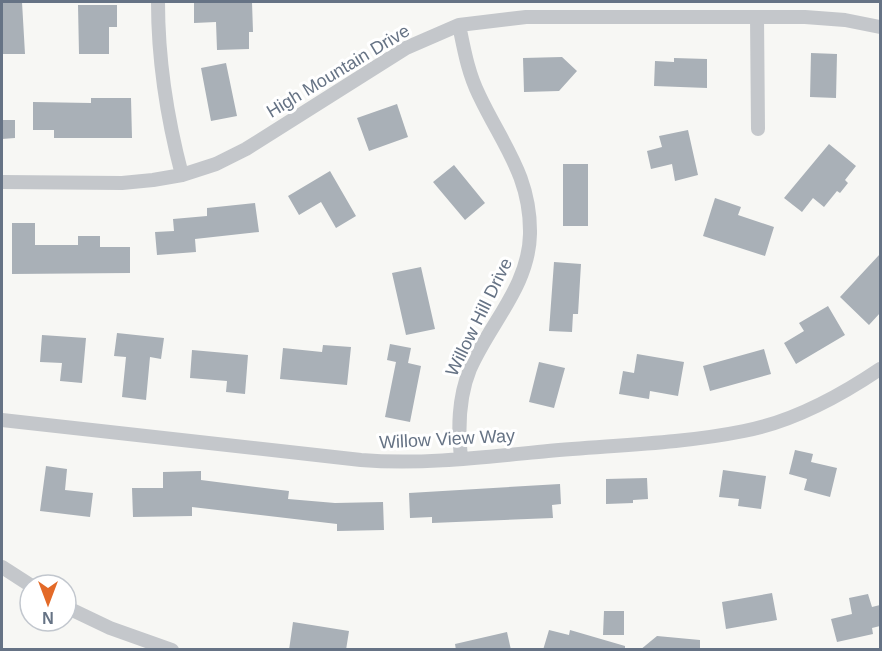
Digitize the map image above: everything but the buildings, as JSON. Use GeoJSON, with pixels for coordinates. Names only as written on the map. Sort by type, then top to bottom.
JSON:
{"type":"FeatureCollection","features":[{"type":"Feature","properties":{"kind":"street"},"geometry":{"type":"LineString","coordinates":[[158,2],[160,69],[166,108],[182,175]]}},
{"type":"Feature","properties":{"kind":"street"},"geometry":{"type":"LineString","coordinates":[[757,16],[758,129]]}},
{"type":"Feature","properties":{"kind":"street","name":"High Mountain Drive"},"geometry":{"type":"LineString","coordinates":[[2,182],[122,183],[182,175],[216,164],[246,149],[406,48],[459,25],[526,17],[805,16],[845,20],[880,27]]}},
{"type":"Feature","properties":{"kind":"street","name":"Willow Hill Drive"},"geometry":{"type":"LineString","coordinates":[[459,25],[468,67],[478,93],[509,148],[521,176],[528,205],[530,235],[526,264],[516,289],[470,369],[459,415],[461,459]]}},
{"type":"Feature","properties":{"kind":"street","name":"Willow View Way"},"geometry":{"type":"LineString","coordinates":[[2,420],[389,462],[461,459],[688,439],[745,431],[798,414],[847,392],[880,369]]}},
{"type":"Feature","properties":{"kind":"street"},"geometry":{"type":"LineString","coordinates":[[2,567],[18,577]]}},
{"type":"Feature","properties":{"kind":"street"},"geometry":{"type":"LineString","coordinates":[[78,613],[110,628],[172,650]]}}]}
